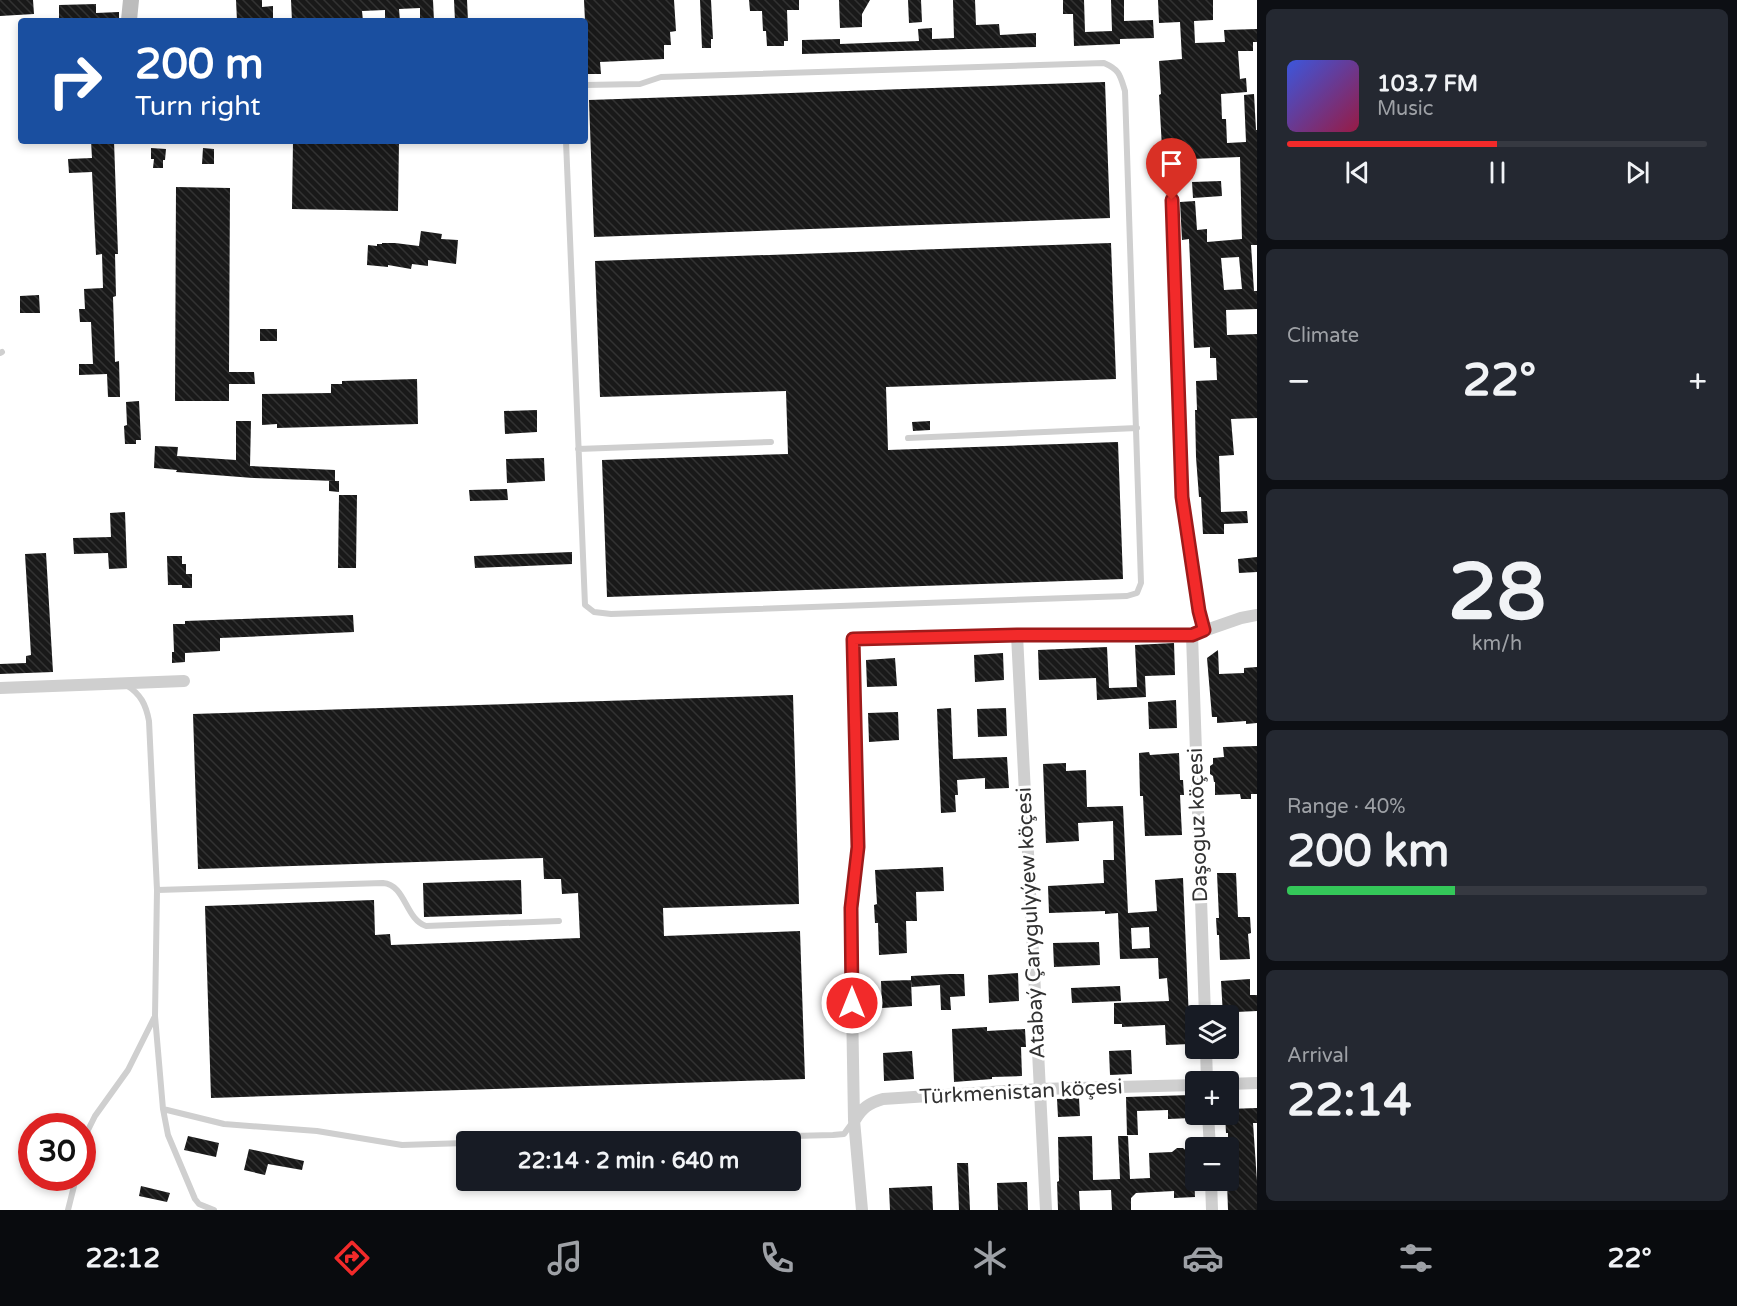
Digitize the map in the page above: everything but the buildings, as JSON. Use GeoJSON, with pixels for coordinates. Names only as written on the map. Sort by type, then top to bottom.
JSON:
{"type":"FeatureCollection","features":[{"type":"Feature","properties":{"kind":"street"},"geometry":{"type":"LineString","coordinates":[[129,18],[131,0]]}},
{"type":"Feature","properties":{"kind":"street"},"geometry":{"type":"LineString","coordinates":[[1171,176],[1182,497],[1199,611],[1204,630]]}},
{"type":"Feature","properties":{"kind":"street"},"geometry":{"type":"LineString","coordinates":[[862,1210],[854,1120],[851,908],[858,847],[853,639],[1017,635],[1192,635],[1241,618],[1257,615]]}},
{"type":"Feature","properties":{"kind":"street","name":"Atabaý Çarygulyýew köçesi"},"geometry":{"type":"LineString","coordinates":[[1017,635],[1046,1210]]}},
{"type":"Feature","properties":{"kind":"street","name":"Daşoguz köçesi"},"geometry":{"type":"LineString","coordinates":[[1192,635],[1205,1005]]}},
{"type":"Feature","properties":{"kind":"street"},"geometry":{"type":"LineString","coordinates":[[0,688],[184,681]]}},
{"type":"Feature","properties":{"kind":"street"},"geometry":{"type":"LineString","coordinates":[[1239,1084],[1257,1083]]}},
{"type":"Feature","properties":{"kind":"street","name":"Türkmenistan köçesi"},"geometry":{"type":"LineString","coordinates":[[854,1120],[871,1102],[883,1099],[1039,1089],[1185,1085]]}},
{"type":"Feature","properties":{"kind":"street"},"geometry":{"type":"LineString","coordinates":[[1211,1191],[1212,1210]]}},
{"type":"Feature","properties":{"kind":"lane"},"geometry":{"type":"LineString","coordinates":[[566,144],[585,605],[594,612],[611,614],[1126,596],[1137,593],[1141,584],[1125,91],[1115,68],[1104,63],[661,77],[640,84],[588,85]]}},
{"type":"Feature","properties":{"kind":"lane"},"geometry":{"type":"LineString","coordinates":[[908,438],[1137,428]]}},
{"type":"Feature","properties":{"kind":"lane"},"geometry":{"type":"LineString","coordinates":[[578,450],[771,442]]}},
{"type":"Feature","properties":{"kind":"lane"},"geometry":{"type":"LineString","coordinates":[[123,683],[140,696],[147,710],[157,890],[155,1016],[163,1109],[168,1135],[195,1199],[199,1204],[214,1210]]}},
{"type":"Feature","properties":{"kind":"lane"},"geometry":{"type":"LineString","coordinates":[[157,890],[383,883],[396,888],[415,919],[426,926],[559,921]]}},
{"type":"Feature","properties":{"kind":"lane"},"geometry":{"type":"LineString","coordinates":[[96,1115],[128,1070],[155,1016]]}},
{"type":"Feature","properties":{"kind":"lane"},"geometry":{"type":"LineString","coordinates":[[163,1109],[224,1124],[317,1131],[402,1145],[456,1143]]}},
{"type":"Feature","properties":{"kind":"lane"},"geometry":{"type":"LineString","coordinates":[[801,1137],[844,1134],[854,1120]]}},
{"type":"Feature","properties":{"kind":"lane"},"geometry":{"type":"LineString","coordinates":[[68,1210],[73,1191]]}},
{"type":"Feature","properties":{"kind":"route"},"geometry":{"type":"LineString","coordinates":[[852,1003],[851,908],[858,847],[853,639],[1017,635],[1192,635],[1204,630],[1199,611],[1182,497],[1172,200]]}}]}
